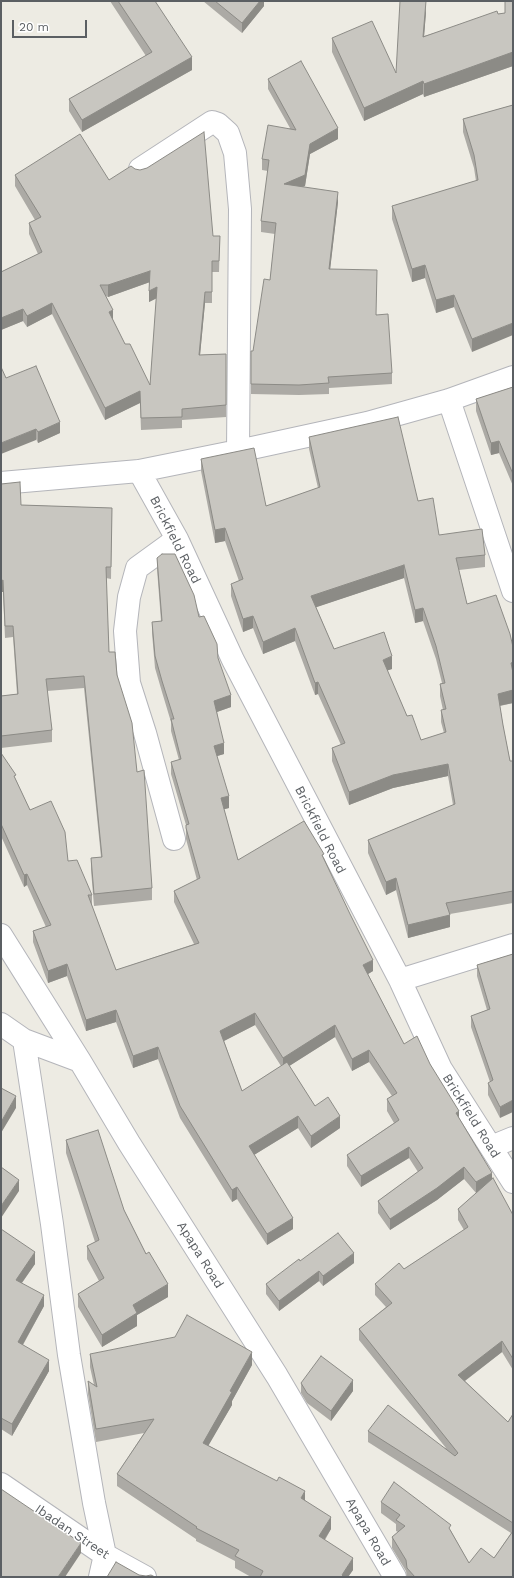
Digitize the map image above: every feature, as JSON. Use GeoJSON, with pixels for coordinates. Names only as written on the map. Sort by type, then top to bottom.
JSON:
{"type":"FeatureCollection","features":[{"type":"Feature","properties":{"kind":"street"},"geometry":{"type":"LineString","coordinates":[[140,169],[212,122],[218,124],[228,133],[235,152],[240,209],[238,451]]}},
{"type":"Feature","properties":{"kind":"street"},"geometry":{"type":"LineString","coordinates":[[1,483],[139,471],[238,451],[367,424],[449,400],[513,377]]}},
{"type":"Feature","properties":{"kind":"street"},"geometry":{"type":"LineString","coordinates":[[449,400],[513,591]]}},
{"type":"Feature","properties":{"kind":"street","name":"Brickfield Road"},"geometry":{"type":"LineString","coordinates":[[139,471],[177,539],[233,660],[400,980],[442,1069],[513,1182]]}},
{"type":"Feature","properties":{"kind":"street"},"geometry":{"type":"LineString","coordinates":[[174,839],[145,733],[129,683],[125,631],[129,597],[137,568],[177,539]]}},
{"type":"Feature","properties":{"kind":"street","name":"Apapa Road"},"geometry":{"type":"LineString","coordinates":[[1,935],[80,1061],[129,1143],[277,1376],[395,1577]]}},
{"type":"Feature","properties":{"kind":"street"},"geometry":{"type":"LineString","coordinates":[[400,980],[513,945]]}},
{"type":"Feature","properties":{"kind":"street"},"geometry":{"type":"LineString","coordinates":[[2,1025],[24,1040],[80,1061]]}},
{"type":"Feature","properties":{"kind":"street"},"geometry":{"type":"LineString","coordinates":[[24,1040],[70,1355],[94,1504],[105,1555],[100,1577]]}},
{"type":"Feature","properties":{"kind":"street"},"geometry":{"type":"LineString","coordinates":[[491,1147],[513,1138]]}},
{"type":"Feature","properties":{"kind":"street","name":"Ibadan Street"},"geometry":{"type":"LineString","coordinates":[[1,1484],[105,1555],[144,1577]]}},
{"type":"Feature","properties":{"kind":"building"},"geometry":{"type":"Polygon","coordinates":[[[118,1],[155,1],[192,57],[82,120],[69,99],[152,52],[118,1]]]}},
{"type":"Feature","properties":{"kind":"building"},"geometry":{"type":"Polygon","coordinates":[[[215,1],[260,1],[242,23],[215,1]]]}},
{"type":"Feature","properties":{"kind":"building"},"geometry":{"type":"Polygon","coordinates":[[[400,1],[426,1],[423,37],[497,11],[498,14],[505,13],[505,1],[513,1],[513,52],[424,84],[423,81],[364,108],[332,38],[372,21],[396,73],[400,1]]]}},
{"type":"Feature","properties":{"kind":"building"},"geometry":{"type":"Polygon","coordinates":[[[301,61],[338,128],[310,144],[305,175],[284,184],[338,192],[329,269],[377,270],[376,315],[388,314],[392,373],[328,377],[329,383],[299,385],[251,384],[251,351],[253,351],[264,279],[270,280],[276,223],[261,221],[269,160],[262,159],[268,125],[296,130],[268,79],[301,61]]]}},
{"type":"Feature","properties":{"kind":"building"},"geometry":{"type":"Polygon","coordinates":[[[513,105],[513,323],[472,339],[454,295],[436,300],[425,265],[412,269],[392,206],[478,180],[474,155],[463,119],[513,105]]]}},
{"type":"Feature","properties":{"kind":"building"},"geometry":{"type":"Polygon","coordinates":[[[204,132],[213,236],[220,236],[219,261],[212,261],[212,292],[205,292],[199,355],[226,354],[226,405],[182,409],[182,417],[141,418],[140,391],[105,408],[52,303],[27,316],[23,309],[1,318],[1,272],[42,252],[29,223],[41,217],[15,175],[80,134],[109,180],[131,166],[140,170],[147,168],[204,132]],[[150,271],[108,285],[100,285],[113,310],[109,312],[125,344],[130,344],[150,385],[157,287],[149,291],[150,271]]]}},
{"type":"Feature","properties":{"kind":"building"},"geometry":{"type":"Polygon","coordinates":[[[36,366],[60,422],[38,432],[36,429],[1,443],[1,367],[6,378],[36,366]]]}},
{"type":"Feature","properties":{"kind":"building"},"geometry":{"type":"Polygon","coordinates":[[[513,387],[513,474],[499,441],[491,443],[476,399],[513,387]]]}},
{"type":"Feature","properties":{"kind":"building"},"geometry":{"type":"Polygon","coordinates":[[[398,417],[418,501],[433,498],[439,535],[482,529],[485,555],[456,558],[467,604],[496,595],[513,647],[513,662],[511,663],[513,673],[513,690],[498,694],[510,761],[513,761],[513,891],[446,903],[450,915],[408,925],[396,878],[386,882],[368,840],[455,804],[448,764],[393,775],[349,792],[332,748],[345,743],[318,682],[315,683],[295,628],[263,642],[253,616],[243,619],[231,584],[243,579],[225,528],[215,530],[201,459],[254,448],[266,506],[320,487],[309,437],[398,417]],[[404,565],[311,596],[334,649],[384,632],[392,656],[383,660],[407,716],[412,715],[421,740],[446,732],[441,710],[446,709],[440,684],[445,683],[436,646],[423,608],[415,610],[404,565]]]}},
{"type":"Feature","properties":{"kind":"building"},"geometry":{"type":"Polygon","coordinates":[[[20,482],[21,505],[112,508],[111,567],[106,567],[109,652],[115,652],[117,675],[132,723],[137,772],[144,770],[152,888],[94,894],[91,858],[102,857],[84,676],[46,679],[52,730],[1,736],[1,696],[18,694],[13,626],[5,626],[3,580],[1,581],[1,484],[20,482]]]}},
{"type":"Feature","properties":{"kind":"building"},"geometry":{"type":"Polygon","coordinates":[[[162,554],[175,554],[194,595],[199,617],[204,616],[217,644],[218,658],[231,695],[214,701],[224,743],[214,746],[229,796],[221,798],[238,860],[304,821],[324,854],[322,855],[373,960],[363,965],[404,1044],[417,1036],[430,1064],[459,1111],[456,1113],[492,1173],[476,1182],[464,1167],[437,1188],[390,1219],[378,1201],[423,1168],[409,1147],[361,1176],[347,1155],[399,1120],[387,1099],[397,1093],[369,1050],[352,1059],[335,1025],[283,1058],[255,1013],[220,1031],[242,1091],[287,1062],[315,1106],[328,1097],[340,1116],[311,1136],[298,1116],[249,1146],[293,1218],[267,1234],[237,1187],[232,1190],[180,1106],[158,1047],[133,1056],[116,1010],[86,1020],[67,964],[48,971],[33,931],[51,925],[27,874],[24,875],[1,824],[1,753],[16,775],[14,776],[30,810],[51,801],[65,832],[68,861],[77,860],[92,895],[88,895],[116,970],[199,943],[174,891],[200,878],[186,828],[186,825],[189,824],[171,762],[181,759],[171,719],[174,719],[155,656],[152,622],[162,621],[157,558],[162,554]]]}},
{"type":"Feature","properties":{"kind":"building"},"geometry":{"type":"Polygon","coordinates":[[[513,954],[513,1100],[500,1107],[488,1083],[493,1080],[471,1016],[490,1009],[477,965],[513,954]]]}},
{"type":"Feature","properties":{"kind":"building"},"geometry":{"type":"Polygon","coordinates":[[[1,1088],[16,1096],[1,1122],[1,1088]]]}},
{"type":"Feature","properties":{"kind":"building"},"geometry":{"type":"Polygon","coordinates":[[[98,1130],[124,1210],[146,1254],[149,1252],[168,1284],[133,1305],[137,1313],[102,1335],[78,1294],[104,1278],[87,1246],[99,1240],[66,1140],[98,1130]]]}},
{"type":"Feature","properties":{"kind":"building"},"geometry":{"type":"Polygon","coordinates":[[[1,1167],[19,1180],[1,1206],[1,1167]]]}},
{"type":"Feature","properties":{"kind":"building"},"geometry":{"type":"Polygon","coordinates":[[[493,1178],[513,1215],[513,1359],[502,1341],[458,1375],[508,1422],[513,1414],[513,1523],[368,1431],[388,1405],[455,1456],[458,1453],[359,1329],[392,1303],[375,1284],[399,1263],[404,1269],[468,1227],[458,1209],[493,1178]]]}},
{"type":"Feature","properties":{"kind":"building"},"geometry":{"type":"Polygon","coordinates":[[[1,1229],[35,1252],[16,1280],[44,1295],[18,1342],[49,1360],[12,1424],[1,1418],[1,1229]]]}},
{"type":"Feature","properties":{"kind":"building"},"geometry":{"type":"Polygon","coordinates":[[[338,1233],[354,1253],[323,1276],[319,1271],[279,1301],[266,1284],[299,1259],[300,1261],[338,1233]]]}},
{"type":"Feature","properties":{"kind":"building"},"geometry":{"type":"Polygon","coordinates":[[[187,1315],[252,1352],[230,1391],[232,1392],[203,1443],[277,1481],[279,1477],[305,1491],[301,1498],[331,1517],[319,1536],[353,1558],[342,1575],[344,1577],[260,1577],[263,1571],[235,1556],[239,1550],[196,1528],[197,1527],[117,1474],[154,1419],[96,1429],[88,1381],[97,1387],[90,1354],[175,1337],[187,1315]]]}},
{"type":"Feature","properties":{"kind":"building"},"geometry":{"type":"Polygon","coordinates":[[[321,1356],[353,1380],[331,1411],[307,1393],[301,1383],[321,1356]]]}},
{"type":"Feature","properties":{"kind":"building"},"geometry":{"type":"Polygon","coordinates":[[[394,1482],[451,1525],[449,1528],[469,1563],[481,1548],[494,1558],[513,1531],[513,1577],[415,1577],[407,1568],[406,1560],[392,1537],[405,1526],[396,1520],[400,1515],[381,1502],[394,1482]]]}},
{"type":"Feature","properties":{"kind":"building"},"geometry":{"type":"Polygon","coordinates":[[[1,1489],[81,1543],[58,1577],[1,1577],[1,1489]]]}},
{"type":"Feature","properties":{"kind":"building"},"geometry":{"type":"Polygon","coordinates":[[[116,1562],[139,1575],[151,1575],[155,1577],[107,1577],[116,1562]]]}}]}
